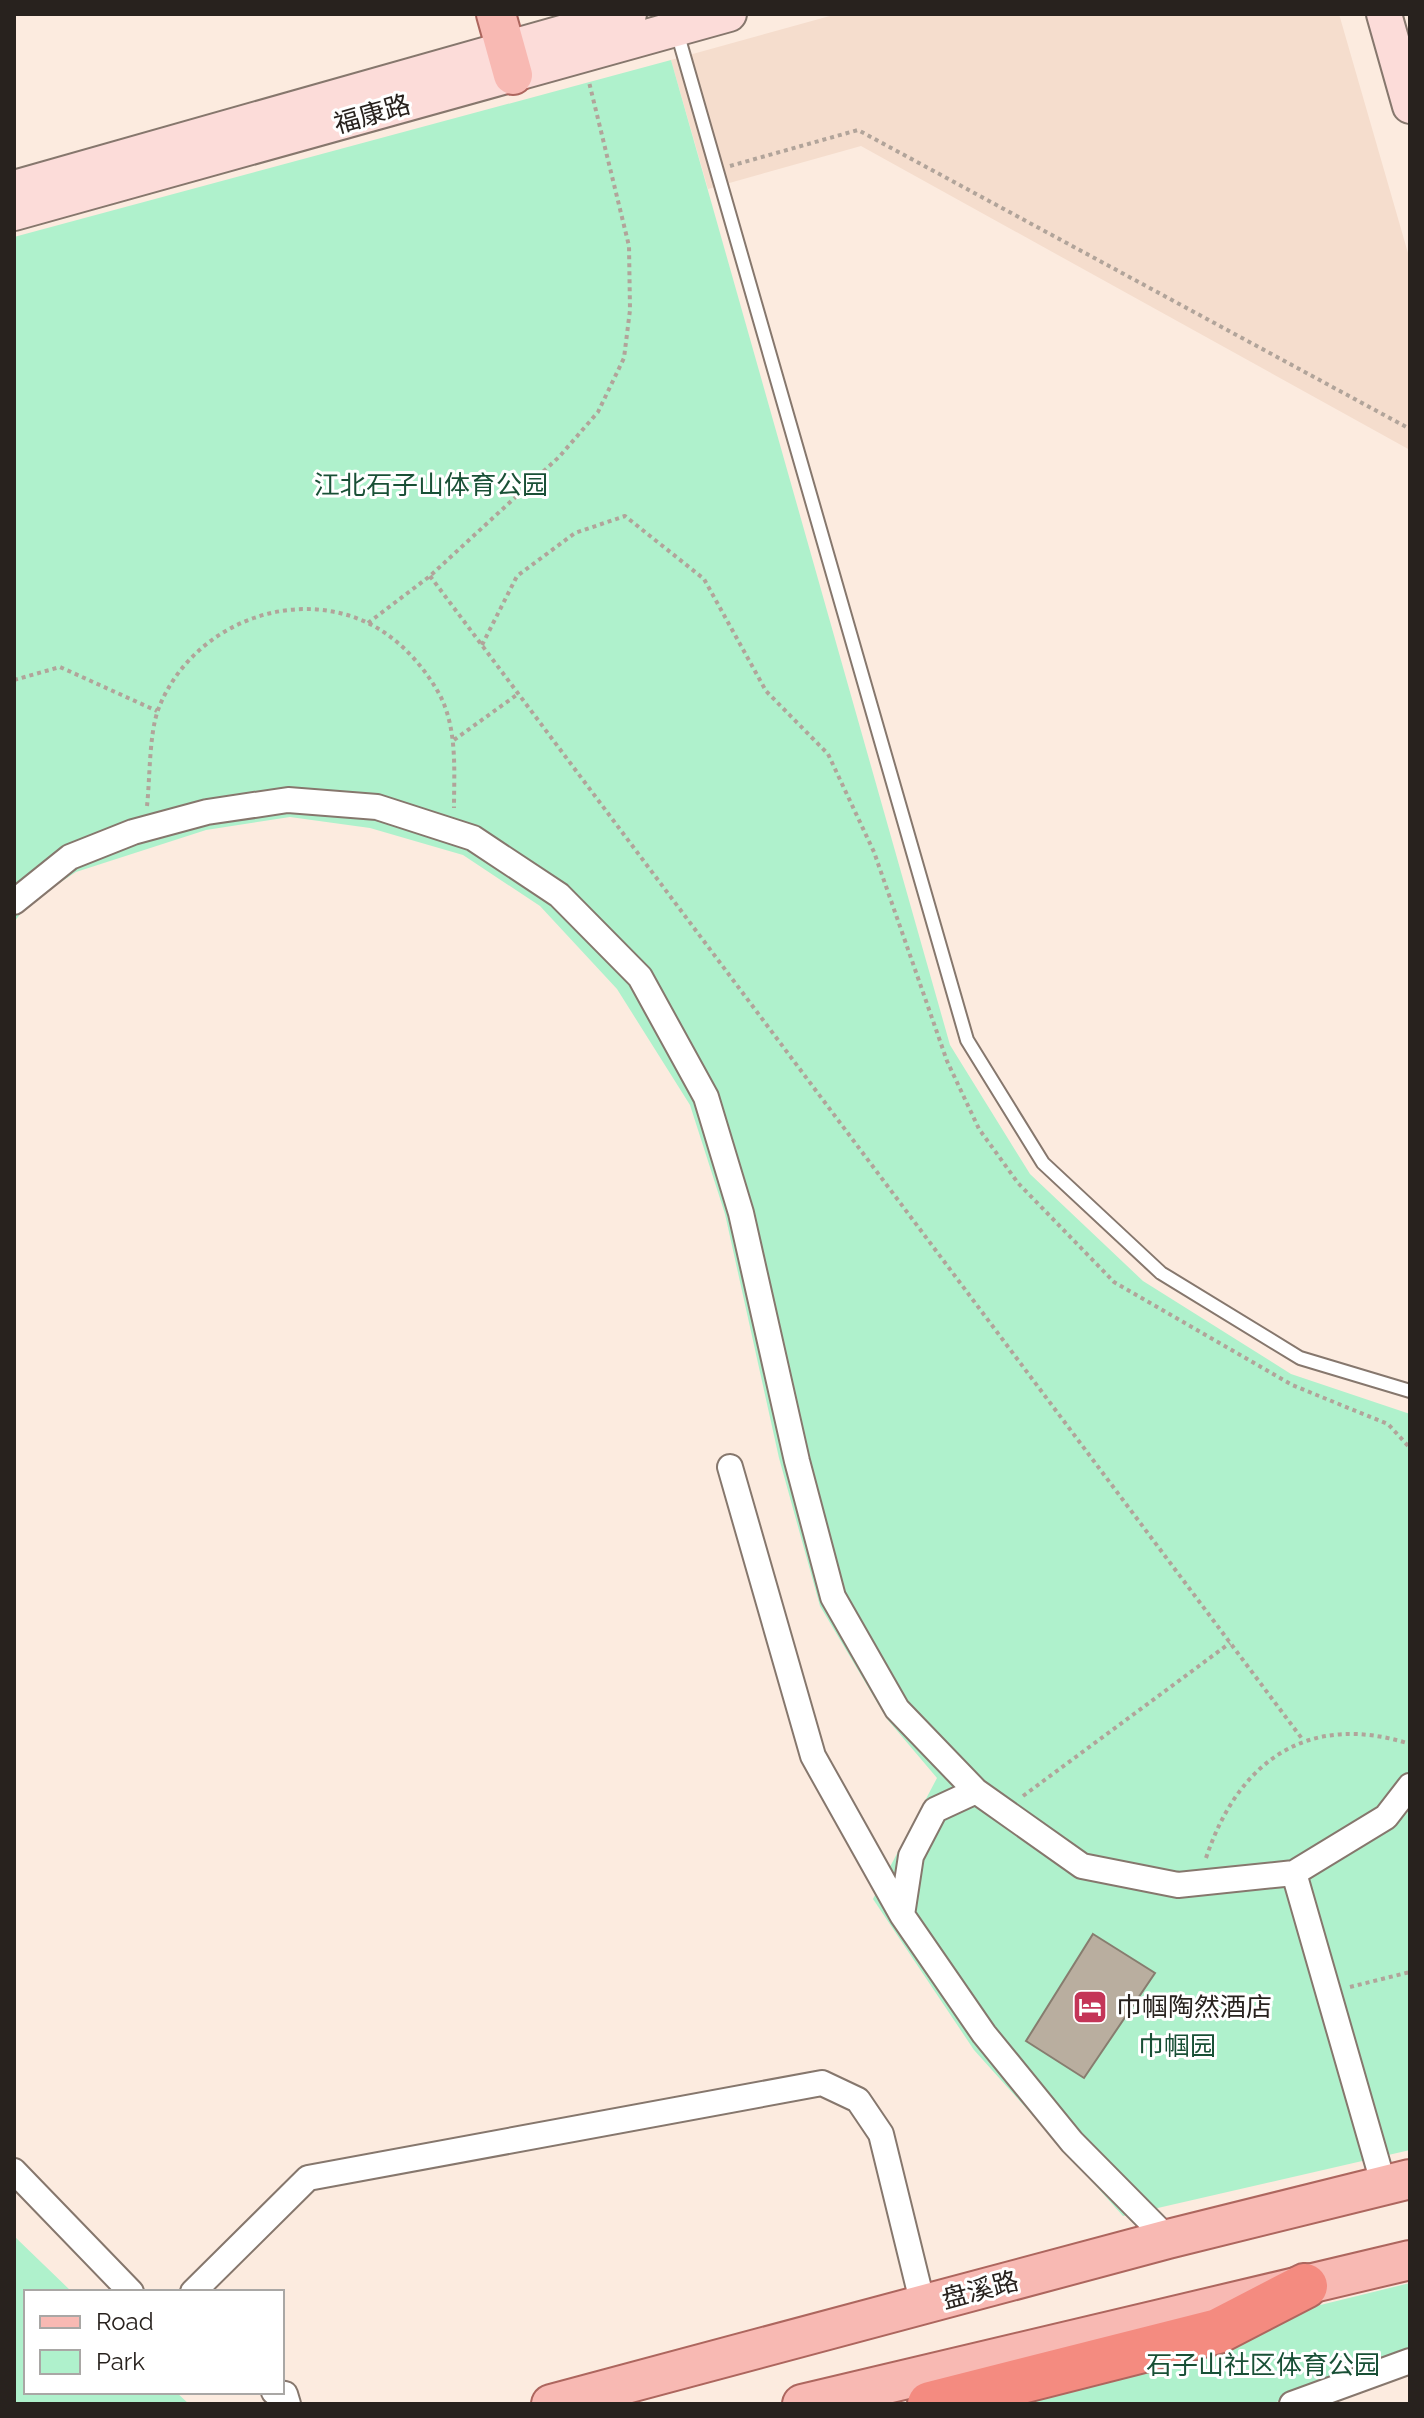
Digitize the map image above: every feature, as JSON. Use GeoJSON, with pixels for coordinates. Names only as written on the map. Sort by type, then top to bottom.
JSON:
{"type":"FeatureCollection","features":[{"type":"Feature","properties":{"kind":"highway"},"geometry":{"type":"LineString","coordinates":[[930,2404],[1218,2331],[1305,2286]]}},
{"type":"Feature","properties":{"kind":"main road","name":"福康路"},"geometry":{"type":"LineString","coordinates":[[14,188],[629,14]]}},
{"type":"Feature","properties":{"kind":"main road","name":"福康路"},"geometry":{"type":"LineString","coordinates":[[14,213],[516,44],[729,14]]}},
{"type":"Feature","properties":{"kind":"main road"},"geometry":{"type":"LineString","coordinates":[[1384,14],[1410,106]]}},
{"type":"Feature","properties":{"kind":"main road","name":"盘溪路"},"geometry":{"type":"LineString","coordinates":[[551,2404],[1168,2239],[1397,2183]]}},
{"type":"Feature","properties":{"kind":"main road"},"geometry":{"type":"LineString","coordinates":[[802,2404],[1410,2260]]}},
{"type":"Feature","properties":{"kind":"street"},"geometry":{"type":"LineString","coordinates":[[14,902],[70,857],[145,829],[207,812],[288,800],[377,807],[473,838],[559,895],[640,977],[699,1084],[741,1213],[797,1461],[833,1597],[897,1709],[976,1791],[1082,1866],[1178,1885],[1294,1873],[1386,1817],[1410,1786]]}},
{"type":"Feature","properties":{"kind":"street"},"geometry":{"type":"LineString","coordinates":[[730,1467],[813,1756],[902,1915],[984,2034],[1072,2142],[1168,2239]]}},
{"type":"Feature","properties":{"kind":"street"},"geometry":{"type":"LineString","coordinates":[[902,1915],[911,1856],[935,1810],[976,1791]]}},
{"type":"Feature","properties":{"kind":"street"},"geometry":{"type":"LineString","coordinates":[[1294,1873],[1328,1992],[1397,2183]]}},
{"type":"Feature","properties":{"kind":"street"},"geometry":{"type":"LineString","coordinates":[[195,2290],[308,2178],[822,2083],[858,2100],[881,2134],[923,2305]]}},
{"type":"Feature","properties":{"kind":"street"},"geometry":{"type":"LineString","coordinates":[[14,2171],[129,2290]]}},
{"type":"Feature","properties":{"kind":"street"},"geometry":{"type":"LineString","coordinates":[[1292,2404],[1410,2361]]}},
{"type":"Feature","properties":{"kind":"lane"},"geometry":{"type":"LineString","coordinates":[[677,32],[967,1040],[1043,1163],[1161,1273],[1300,1358],[1410,1391]]}},
{"type":"Feature","properties":{"kind":"path"},"geometry":{"type":"LineString","coordinates":[[368,623],[430,576],[559,457],[598,412],[624,358],[630,310],[629,246],[589,82]]}},
{"type":"Feature","properties":{"kind":"path"},"geometry":{"type":"LineString","coordinates":[[717,169],[858,130],[1410,429]]}},
{"type":"Feature","properties":{"kind":"path"},"geometry":{"type":"LineString","coordinates":[[482,645],[517,576],[575,533],[625,516],[704,579],[766,691],[828,754],[874,852],[947,1061],[979,1129],[1018,1183],[1114,1282],[1292,1385],[1388,1424],[1410,1448]]}},
{"type":"Feature","properties":{"kind":"path"},"geometry":{"type":"LineString","coordinates":[[430,576],[1303,1740]]}},
{"type":"Feature","properties":{"kind":"path"},"geometry":{"type":"LineString","coordinates":[[145,829],[157,711],[182,666],[220,632],[267,612],[319,609],[368,623],[409,652],[439,692],[454,740],[454,832]]}},
{"type":"Feature","properties":{"kind":"path"},"geometry":{"type":"LineString","coordinates":[[14,680],[60,667],[157,711]]}},
{"type":"Feature","properties":{"kind":"path"},"geometry":{"type":"LineString","coordinates":[[454,740],[518,694]]}},
{"type":"Feature","properties":{"kind":"path"},"geometry":{"type":"LineString","coordinates":[[1004,1811],[1230,1643]]}},
{"type":"Feature","properties":{"kind":"path"},"geometry":{"type":"LineString","coordinates":[[1198,1884],[1215,1832],[1237,1790],[1269,1757],[1303,1740],[1352,1735],[1410,1744]]}},
{"type":"Feature","properties":{"kind":"path"},"geometry":{"type":"LineString","coordinates":[[1328,1992],[1410,1972]]}},
{"type":"Feature","properties":{"kind":"shaded area"},"geometry":{"type":"Polygon","coordinates":[[[837,14],[1339,14],[1410,260],[1410,450],[861,146],[708,189],[671,60],[837,14]]]}},
{"type":"Feature","properties":{"kind":"green space","name":"江北石子山体育公园"},"geometry":{"type":"Polygon","coordinates":[[[671,60],[950,1045],[1030,1174],[1143,1281],[1291,1374],[1410,1414],[1410,2150],[1123,2216],[974,2050],[873,1899],[937,1778],[887,1719],[820,1606],[779,1458],[725,1214],[690,1105],[617,989],[540,906],[463,855],[370,828],[290,817],[206,830],[76,872],[29,903],[14,922],[14,237],[671,60]]]}},
{"type":"Feature","properties":{"kind":"green space"},"geometry":{"type":"Polygon","coordinates":[[[14,2236],[70,2290],[24,2290],[24,2394],[178,2394],[189,2404],[14,2404],[14,2236]]]}},
{"type":"Feature","properties":{"kind":"green space","name":"石子山社区体育公园"},"geometry":{"type":"Polygon","coordinates":[[[1410,2283],[1410,2351],[1271,2404],[1000,2404],[1296,2311],[1410,2283]]]}},
{"type":"Feature","properties":{"kind":"building","name":"巾帼陶然酒店"},"geometry":{"type":"Polygon","coordinates":[[[1093,1934],[1155,1973],[1084,2078],[1026,2041],[1093,1934]]]}},
{"type":"Feature","properties":{"kind":"place","name":"巾帼陶然酒店"},"geometry":{"type":"Point","coordinates":[1090,2007]}},
{"type":"Feature","properties":{"kind":"park label","name":"巾帼园"},"geometry":{"type":"Point","coordinates":[1177,2046]}}]}
